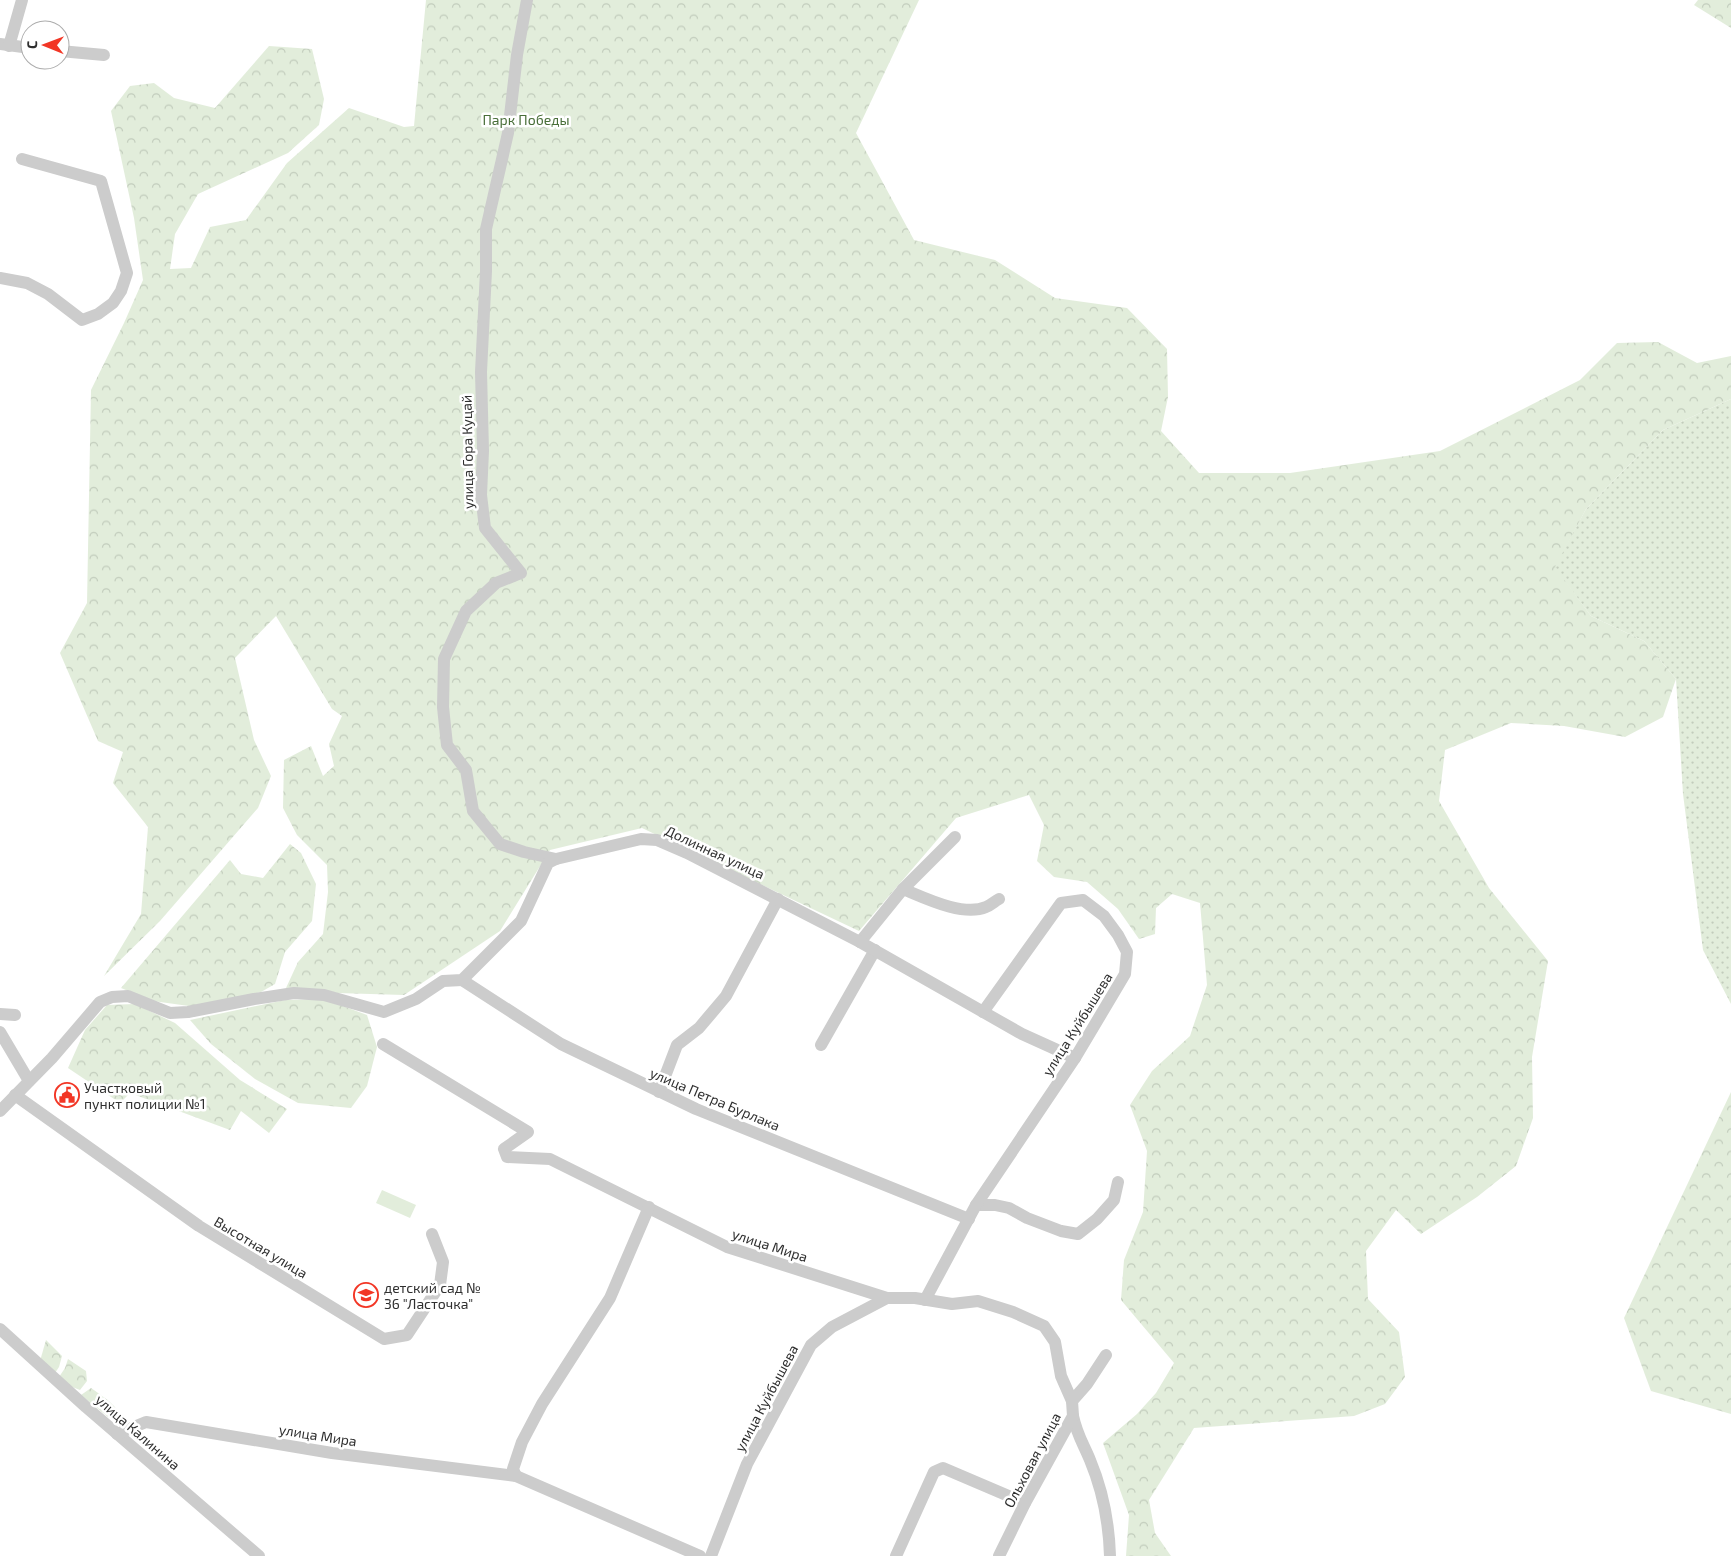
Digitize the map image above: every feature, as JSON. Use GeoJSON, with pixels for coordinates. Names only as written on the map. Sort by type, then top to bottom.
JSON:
{"type":"FeatureCollection","features":[{"type":"Feature","properties":{"kind":"street"},"geometry":{"type":"LineString","coordinates":[[20,47],[4,46],[22,0]]}},
{"type":"Feature","properties":{"kind":"street","name":"улица Гора Куцай"},"geometry":{"type":"LineString","coordinates":[[527,0],[517,55],[508,133],[486,229],[481,372],[483,451],[481,495],[484,528],[521,574],[496,583],[466,611],[444,659],[443,707],[447,745],[466,770],[473,810],[500,844],[524,852],[556,859]]}},
{"type":"Feature","properties":{"kind":"street"},"geometry":{"type":"LineString","coordinates":[[70,52],[104,55]]}},
{"type":"Feature","properties":{"kind":"street"},"geometry":{"type":"LineString","coordinates":[[0,278],[27,283],[41,290],[82,320],[98,314],[113,303],[121,291],[127,272],[101,180],[22,159]]}},
{"type":"Feature","properties":{"kind":"street"},"geometry":{"type":"LineString","coordinates":[[860,942],[903,889],[955,837]]}},
{"type":"Feature","properties":{"kind":"street","name":"Долинная улица"},"geometry":{"type":"LineString","coordinates":[[556,859],[641,839],[657,840],[778,899],[875,950],[1022,1034],[1075,1058]]}},
{"type":"Feature","properties":{"kind":"street"},"geometry":{"type":"LineString","coordinates":[[0,1111],[52,1058],[100,1002],[112,997],[128,996],[170,1013],[188,1012],[294,993],[324,995],[384,1012],[416,999],[443,980],[462,980],[522,920],[548,863],[556,859]]}},
{"type":"Feature","properties":{"kind":"street"},"geometry":{"type":"LineString","coordinates":[[903,889],[964,910],[985,908],[1000,899]]}},
{"type":"Feature","properties":{"kind":"street"},"geometry":{"type":"LineString","coordinates":[[659,1092],[677,1045],[699,1028],[726,996],[778,899]]}},
{"type":"Feature","properties":{"kind":"street","name":"улица Куйбышева"},"geometry":{"type":"LineString","coordinates":[[925,1300],[976,1205],[1075,1058],[1125,974],[1127,952],[1118,935],[1104,916],[1083,900],[1061,903],[983,1012]]}},
{"type":"Feature","properties":{"kind":"street"},"geometry":{"type":"LineString","coordinates":[[821,1045],[875,950]]}},
{"type":"Feature","properties":{"kind":"street","name":"улица Петра Бурлака"},"geometry":{"type":"LineString","coordinates":[[462,980],[561,1044],[659,1092],[696,1109],[969,1219]]}},
{"type":"Feature","properties":{"kind":"street"},"geometry":{"type":"LineString","coordinates":[[0,1014],[15,1015]]}},
{"type":"Feature","properties":{"kind":"street"},"geometry":{"type":"LineString","coordinates":[[0,1032],[29,1081]]}},
{"type":"Feature","properties":{"kind":"street","name":"улица Мира"},"geometry":{"type":"LineString","coordinates":[[383,1044],[528,1132],[504,1149],[507,1157],[550,1160],[727,1247],[887,1298]]}},
{"type":"Feature","properties":{"kind":"street","name":"Высотная улица"},"geometry":{"type":"LineString","coordinates":[[15,1096],[199,1226],[384,1338],[406,1335],[440,1285],[443,1262],[432,1234]]}},
{"type":"Feature","properties":{"kind":"street"},"geometry":{"type":"LineString","coordinates":[[976,1205],[995,1204],[1009,1208],[1027,1218],[1061,1231],[1078,1234],[1097,1219],[1114,1200],[1118,1182]]}},
{"type":"Feature","properties":{"kind":"street"},"geometry":{"type":"LineString","coordinates":[[516,1476],[513,1469],[522,1442],[542,1404],[610,1298],[649,1208]]}},
{"type":"Feature","properties":{"kind":"street","name":"улица Куйбышева"},"geometry":{"type":"LineString","coordinates":[[711,1556],[747,1464],[811,1345],[832,1327],[887,1298],[915,1298],[952,1304],[978,1301],[1013,1312],[1044,1326],[1055,1342],[1061,1376],[1072,1400]]}},
{"type":"Feature","properties":{"kind":"street","name":"улица Калинина"},"geometry":{"type":"LineString","coordinates":[[0,1329],[117,1434],[259,1556]]}},
{"type":"Feature","properties":{"kind":"street","name":"Ольховая улица"},"geometry":{"type":"LineString","coordinates":[[999,1556],[1025,1503],[1073,1416],[1072,1400],[1087,1384],[1106,1355]]}},
{"type":"Feature","properties":{"kind":"street"},"geometry":{"type":"LineString","coordinates":[[1073,1416],[1076,1433],[1090,1460],[1105,1503],[1110,1556]]}},
{"type":"Feature","properties":{"kind":"street","name":"улица Мира"},"geometry":{"type":"LineString","coordinates":[[117,1434],[146,1422],[332,1453],[516,1476],[700,1556]]}},
{"type":"Feature","properties":{"kind":"street"},"geometry":{"type":"LineString","coordinates":[[896,1556],[934,1472],[943,1468],[1025,1503]]}},
{"type":"Feature","properties":{"kind":"green space","name":"Парк Победы"},"geometry":{"type":"Polygon","coordinates":[[[426,0],[919,0],[856,133],[914,240],[995,260],[1055,298],[1127,308],[1167,349],[1168,397],[1161,431],[1199,473],[1290,473],[1440,451],[1580,380],[1617,343],[1658,342],[1697,363],[1731,356],[1731,399],[1663,430],[1586,509],[1555,567],[1591,616],[1644,641],[1676,679],[1663,717],[1625,737],[1564,726],[1511,723],[1445,750],[1439,801],[1489,888],[1548,961],[1532,1057],[1533,1118],[1516,1166],[1477,1197],[1421,1234],[1396,1210],[1366,1251],[1368,1299],[1399,1332],[1405,1377],[1385,1404],[1354,1416],[1194,1428],[1149,1500],[1155,1533],[1171,1556],[1126,1556],[1129,1515],[1103,1443],[1137,1414],[1156,1393],[1174,1363],[1121,1300],[1124,1260],[1143,1212],[1147,1151],[1130,1105],[1152,1071],[1190,1036],[1207,985],[1200,903],[1172,894],[1156,908],[1155,934],[1139,939],[1118,909],[1087,882],[1054,877],[1037,861],[1044,825],[1029,795],[956,818],[859,931],[642,828],[550,850],[500,931],[404,995],[337,993],[286,988],[298,962],[323,934],[328,892],[327,865],[297,835],[283,808],[284,760],[311,746],[323,776],[334,766],[329,744],[342,716],[332,709],[276,616],[235,658],[254,740],[271,776],[258,808],[160,921],[104,976],[141,914],[148,827],[113,783],[123,752],[98,741],[60,653],[87,603],[91,390],[143,280],[134,218],[111,111],[130,86],[154,83],[174,98],[215,108],[269,46],[312,49],[324,99],[319,125],[288,153],[198,194],[175,234],[170,269],[191,268],[210,227],[246,220],[287,163],[349,108],[404,127],[414,126],[426,0]]]}},
{"type":"Feature","properties":{"kind":"green space"},"geometry":{"type":"Polygon","coordinates":[[[1698,0],[1731,0],[1731,28],[1694,5],[1698,0]]]}},
{"type":"Feature","properties":{"kind":"green space"},"geometry":{"type":"Polygon","coordinates":[[[1731,399],[1731,1004],[1703,950],[1683,794],[1676,679],[1644,641],[1591,616],[1554,567],[1586,509],[1663,430],[1731,399]]]}},
{"type":"Feature","properties":{"kind":"green space"},"geometry":{"type":"Polygon","coordinates":[[[290,844],[301,853],[316,884],[312,921],[285,952],[275,984],[261,992],[196,1007],[153,1001],[121,988],[230,860],[241,874],[263,878],[290,844]]]}},
{"type":"Feature","properties":{"kind":"green space"},"geometry":{"type":"Polygon","coordinates":[[[324,999],[367,1015],[377,1047],[367,1086],[351,1108],[298,1103],[255,1079],[211,1044],[190,1020],[285,1000],[324,999]]]}},
{"type":"Feature","properties":{"kind":"green space"},"geometry":{"type":"Polygon","coordinates":[[[135,1004],[175,1023],[240,1080],[287,1109],[269,1133],[241,1111],[230,1130],[130,1093],[120,1103],[68,1068],[85,1030],[107,1005],[135,1004]]]}},
{"type":"Feature","properties":{"kind":"green space"},"geometry":{"type":"Polygon","coordinates":[[[1731,1092],[1731,1414],[1651,1391],[1624,1318],[1731,1092]]]}},
{"type":"Feature","properties":{"kind":"green space"},"geometry":{"type":"Polygon","coordinates":[[[382,1190],[416,1205],[410,1218],[376,1203],[382,1190]]]}},
{"type":"Feature","properties":{"kind":"green space"},"geometry":{"type":"Polygon","coordinates":[[[46,1340],[62,1356],[55,1373],[40,1361],[46,1340]]]}},
{"type":"Feature","properties":{"kind":"green space"},"geometry":{"type":"Polygon","coordinates":[[[68,1359],[86,1371],[87,1381],[80,1390],[67,1385],[59,1377],[68,1359]]]}},
{"type":"Feature","properties":{"kind":"green space"},"geometry":{"type":"Polygon","coordinates":[[[91,1388],[114,1406],[122,1420],[108,1417],[81,1395],[91,1388]]]}},
{"type":"Feature","properties":{"kind":"place","name":"Участковый пункт полиции №1"},"geometry":{"type":"Point","coordinates":[67,1095]}},
{"type":"Feature","properties":{"kind":"place","name":"детский сад № 36 \"Ласточка\""},"geometry":{"type":"Point","coordinates":[366,1295]}}]}
